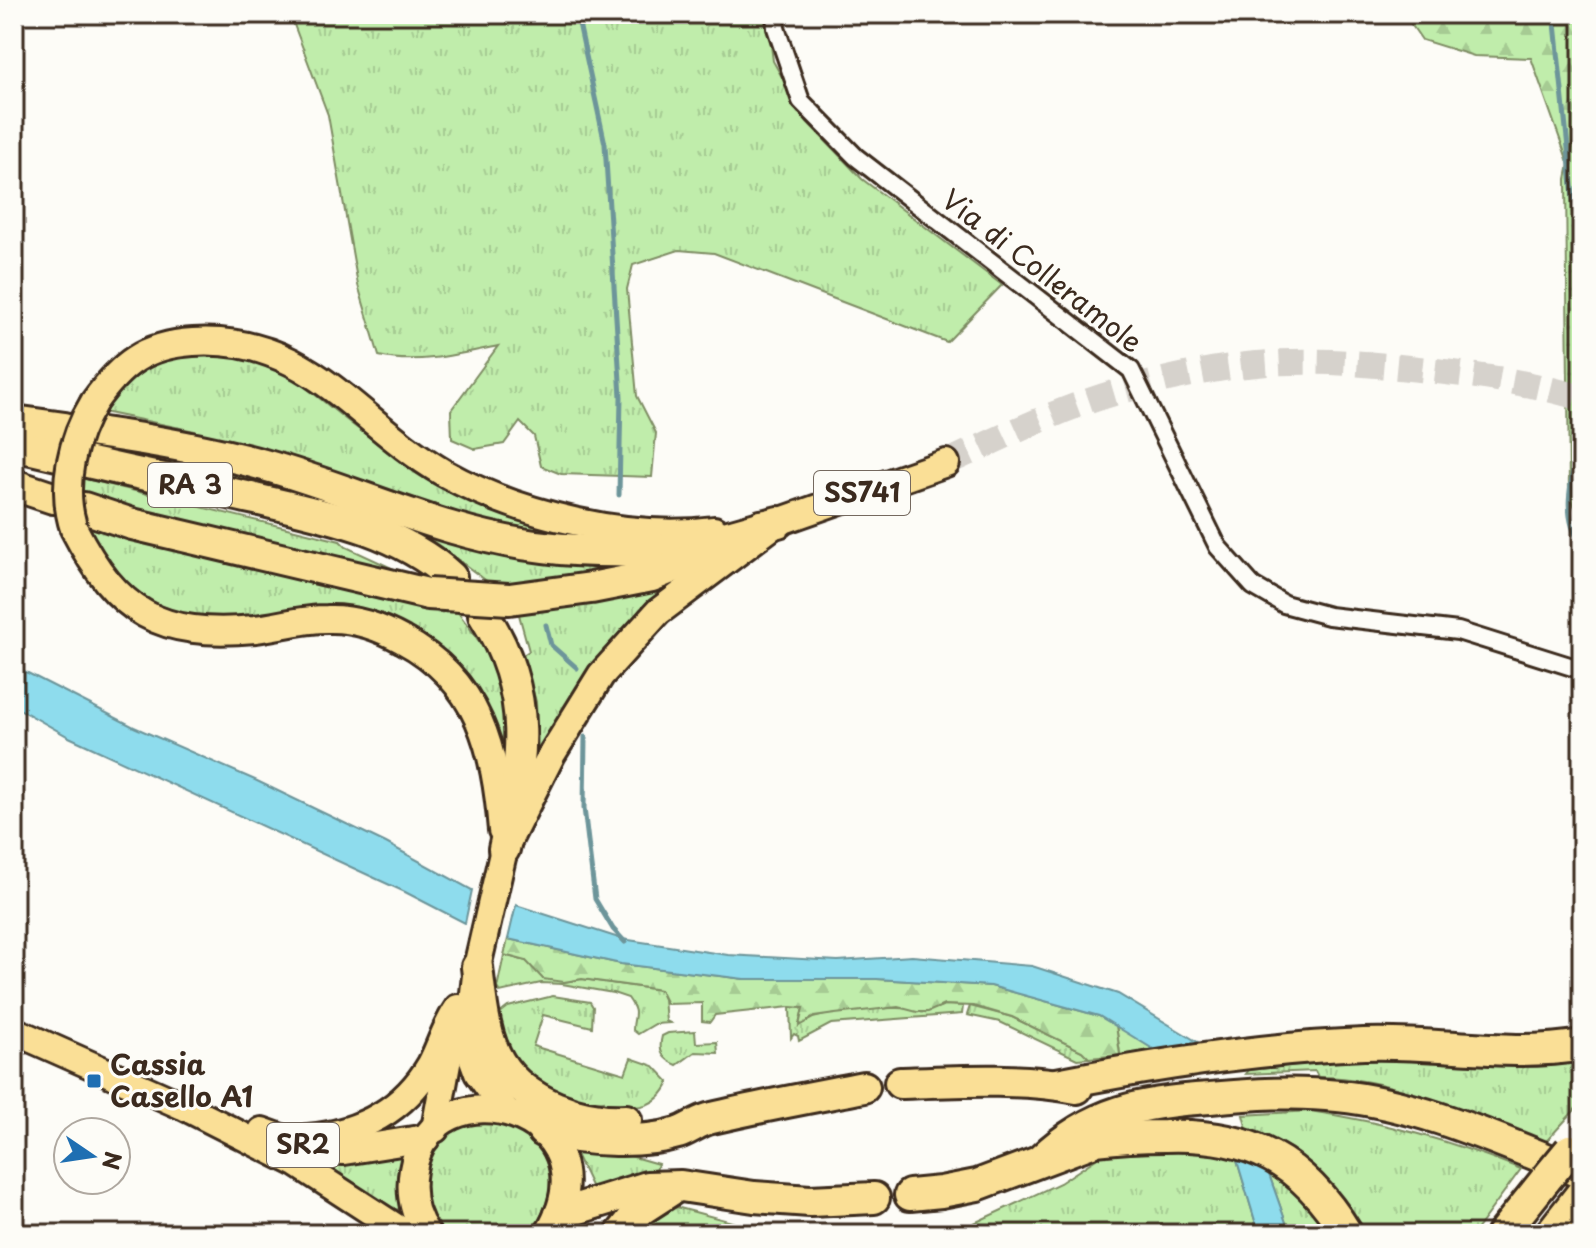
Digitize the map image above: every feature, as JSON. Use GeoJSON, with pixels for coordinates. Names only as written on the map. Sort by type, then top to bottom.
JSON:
{"type":"FeatureCollection","features":[{"type":"Feature","properties":{"kind":"highway"},"geometry":{"type":"LineString","coordinates":[[14,421],[61,441],[14,445]]}},
{"type":"Feature","properties":{"kind":"highway"},"geometry":{"type":"LineString","coordinates":[[96,432],[159,441],[265,465],[395,511],[463,531],[544,547],[638,550],[687,546],[778,522]]}},
{"type":"Feature","properties":{"kind":"highway","name":"RA 3"},"geometry":{"type":"LineString","coordinates":[[87,462],[294,508],[377,532],[431,559],[439,586]]}},
{"type":"Feature","properties":{"kind":"highway"},"geometry":{"type":"LineString","coordinates":[[14,485],[53,498]]}},
{"type":"Feature","properties":{"kind":"highway"},"geometry":{"type":"LineString","coordinates":[[79,518],[439,586],[497,607],[652,576],[778,522]]}},
{"type":"Feature","properties":{"kind":"highway"},"geometry":{"type":"LineString","coordinates":[[497,607],[498,636],[510,666],[522,724],[518,786],[504,849]]}},
{"type":"Feature","properties":{"kind":"highway"},"geometry":{"type":"LineString","coordinates":[[477,967],[487,1029],[494,1049],[509,1074],[527,1090],[565,1111],[602,1121],[675,1115],[707,1119]]}},
{"type":"Feature","properties":{"kind":"highway"},"geometry":{"type":"LineString","coordinates":[[900,1083],[978,1081],[1057,1084],[1146,1066],[1364,1044],[1493,1052],[1548,1051],[1582,1045]]}},
{"type":"Feature","properties":{"kind":"highway"},"geometry":{"type":"LineString","coordinates":[[1057,1084],[1120,1103],[1255,1094],[1338,1096],[1377,1102],[1480,1133],[1578,1153]]}},
{"type":"Feature","properties":{"kind":"highway"},"geometry":{"type":"LineString","coordinates":[[543,1131],[569,1137],[629,1139],[678,1133],[707,1119],[864,1087]]}},
{"type":"Feature","properties":{"kind":"highway"},"geometry":{"type":"LineString","coordinates":[[1042,1159],[1078,1129],[1102,1117],[1120,1103]]}},
{"type":"Feature","properties":{"kind":"highway"},"geometry":{"type":"LineString","coordinates":[[910,1195],[977,1185],[1097,1140],[1186,1135],[1228,1139],[1282,1160],[1331,1207],[1347,1234]]}},
{"type":"Feature","properties":{"kind":"highway"},"geometry":{"type":"LineString","coordinates":[[1502,1234],[1546,1179],[1578,1153]]}},
{"type":"Feature","properties":{"kind":"highway"},"geometry":{"type":"LineString","coordinates":[[554,1224],[647,1187],[681,1186],[822,1201],[874,1198]]}},
{"type":"Feature","properties":{"kind":"highway"},"geometry":{"type":"LineString","coordinates":[[621,1234],[640,1210],[659,1196],[681,1186]]}},
{"type":"Feature","properties":{"kind":"highway"},"geometry":{"type":"LineString","coordinates":[[1550,1234],[1582,1193]]}},
{"type":"Feature","properties":{"kind":"main road"},"geometry":{"type":"LineString","coordinates":[[504,849],[499,790],[492,753],[480,720],[462,689],[420,649],[373,626],[330,619],[255,629],[206,631],[178,628],[154,619],[125,602],[104,580],[68,499],[71,463],[81,428],[94,402],[114,374],[142,353],[174,343],[212,341],[251,346],[300,365],[410,451],[446,473],[500,498],[555,516],[610,528],[689,533],[778,522]]}},
{"type":"Feature","properties":{"kind":"main road","name":"SS741"},"geometry":{"type":"LineString","coordinates":[[778,522],[946,463]]}},
{"type":"Feature","properties":{"kind":"main road"},"geometry":{"type":"LineString","coordinates":[[554,1224],[565,1191],[562,1161],[543,1131],[522,1116],[505,1110],[478,1073],[471,1054],[470,1016],[477,967],[504,849],[552,754],[601,675],[658,612],[778,522]]}},
{"type":"Feature","properties":{"kind":"main road"},"geometry":{"type":"LineString","coordinates":[[287,1140],[353,1130],[384,1114],[412,1092],[432,1061],[445,1026],[458,1008],[477,967]]}},
{"type":"Feature","properties":{"kind":"main road"},"geometry":{"type":"LineString","coordinates":[[427,1234],[414,1210],[410,1185],[414,1161],[431,1134],[458,1008]]}},
{"type":"Feature","properties":{"kind":"main road","name":"SR2"},"geometry":{"type":"LineString","coordinates":[[14,1031],[183,1106],[298,1164],[406,1234]]}},
{"type":"Feature","properties":{"kind":"main road","name":"SR2"},"geometry":{"type":"LineString","coordinates":[[183,1106],[315,1150],[344,1151],[431,1134],[447,1120],[468,1111],[490,1108],[505,1110]]}},
{"type":"Feature","properties":{"kind":"street","name":"Via di Colleramole"},"geometry":{"type":"LineString","coordinates":[[775,14],[776,28],[801,101],[856,157],[1131,370],[1218,547],[1253,586],[1284,604],[1329,616],[1458,631],[1582,670]]}},
{"type":"Feature","properties":{"kind":"green space"},"geometry":{"type":"Polygon","coordinates":[[[290,14],[767,14],[773,61],[807,122],[862,179],[1002,285],[947,342],[714,253],[679,250],[633,265],[627,289],[637,396],[656,433],[652,477],[561,474],[541,466],[534,436],[520,422],[504,444],[475,449],[452,439],[451,410],[498,346],[423,359],[379,356],[358,285],[328,115],[290,14]]]}},
{"type":"Feature","properties":{"kind":"green space"},"geometry":{"type":"Polygon","coordinates":[[[1404,14],[1582,14],[1582,141],[1572,173],[1531,58],[1474,56],[1422,40],[1404,14]]]}},
{"type":"Feature","properties":{"kind":"green space"},"geometry":{"type":"Polygon","coordinates":[[[1582,100],[1582,527],[1569,491],[1566,179],[1582,100]]]}},
{"type":"Feature","properties":{"kind":"green space"},"geometry":{"type":"Polygon","coordinates":[[[206,350],[243,354],[278,369],[355,427],[417,466],[489,504],[565,532],[566,536],[495,527],[195,436],[195,431],[103,412],[124,385],[146,368],[173,357],[206,350]]]}},
{"type":"Feature","properties":{"kind":"green space"},"geometry":{"type":"Polygon","coordinates":[[[91,442],[182,456],[360,508],[88,449],[91,442]]]}},
{"type":"Feature","properties":{"kind":"green space"},"geometry":{"type":"Polygon","coordinates":[[[82,478],[340,541],[346,547],[409,576],[81,501],[82,478]]]}},
{"type":"Feature","properties":{"kind":"green space"},"geometry":{"type":"Polygon","coordinates":[[[84,525],[214,558],[456,610],[484,649],[499,683],[506,720],[508,767],[416,634],[200,618],[178,612],[143,597],[130,587],[106,561],[84,525]]]}},
{"type":"Feature","properties":{"kind":"green space"},"geometry":{"type":"Polygon","coordinates":[[[412,529],[652,567],[499,586],[488,582],[412,529]]]}},
{"type":"Feature","properties":{"kind":"green space"},"geometry":{"type":"Polygon","coordinates":[[[689,573],[538,756],[536,702],[523,655],[529,651],[518,611],[689,573]]]}},
{"type":"Feature","properties":{"kind":"green space"},"geometry":{"type":"Polygon","coordinates":[[[508,939],[621,964],[744,979],[877,979],[991,986],[1099,1016],[1116,1025],[1120,1055],[1089,1058],[1082,1051],[1012,1017],[974,1006],[944,1005],[928,1012],[898,1007],[835,1014],[814,1017],[799,1026],[803,1008],[790,1007],[715,1015],[710,1022],[702,1021],[702,1003],[667,1004],[660,990],[582,979],[564,982],[543,979],[526,961],[504,955],[508,939]]]}},
{"type":"Feature","properties":{"kind":"green space"},"geometry":{"type":"Polygon","coordinates":[[[504,955],[526,961],[564,982],[582,979],[660,990],[666,1021],[670,1023],[655,1024],[638,1034],[633,1030],[635,1011],[632,1004],[628,998],[613,993],[541,983],[500,992],[497,988],[504,955]]]}},
{"type":"Feature","properties":{"kind":"green space"},"geometry":{"type":"Polygon","coordinates":[[[553,996],[590,1002],[593,1007],[592,1027],[543,1015],[533,1046],[625,1074],[631,1058],[654,1066],[669,1082],[664,1091],[642,1106],[604,1107],[604,1101],[589,1103],[563,1097],[521,1069],[510,1058],[495,1017],[508,1007],[553,996]]]}},
{"type":"Feature","properties":{"kind":"green space"},"geometry":{"type":"Polygon","coordinates":[[[944,1005],[963,1006],[962,1014],[831,1024],[799,1041],[794,1034],[791,1038],[790,1007],[803,1008],[799,1024],[845,1011],[902,1008],[923,1011],[944,1005]]]}},
{"type":"Feature","properties":{"kind":"green space"},"geometry":{"type":"Polygon","coordinates":[[[970,1006],[1012,1017],[1082,1051],[1089,1058],[1077,1059],[1000,1022],[967,1015],[970,1006]]]}},
{"type":"Feature","properties":{"kind":"green space"},"geometry":{"type":"Polygon","coordinates":[[[1116,1025],[1158,1052],[1120,1055],[1116,1025]]]}},
{"type":"Feature","properties":{"kind":"green space"},"geometry":{"type":"Polygon","coordinates":[[[695,1031],[696,1043],[717,1042],[718,1053],[695,1052],[677,1065],[665,1057],[661,1050],[662,1036],[695,1031]]]}},
{"type":"Feature","properties":{"kind":"green space"},"geometry":{"type":"Polygon","coordinates":[[[1582,1055],[1582,1102],[1541,1147],[1488,1122],[1405,1090],[1376,1083],[1318,1077],[1315,1071],[1246,1074],[1249,1070],[1387,1056],[1582,1055]]]}},
{"type":"Feature","properties":{"kind":"green space"},"geometry":{"type":"Polygon","coordinates":[[[1310,1111],[1417,1134],[1521,1169],[1473,1234],[1367,1234],[1345,1200],[1318,1169],[1285,1145],[1247,1130],[1243,1115],[1310,1111]]]}},
{"type":"Feature","properties":{"kind":"green space"},"geometry":{"type":"Polygon","coordinates":[[[474,1122],[499,1122],[518,1128],[532,1138],[542,1152],[548,1168],[546,1203],[539,1220],[527,1234],[446,1234],[433,1219],[423,1186],[432,1154],[456,1130],[474,1122]]]}},
{"type":"Feature","properties":{"kind":"green space"},"geometry":{"type":"Polygon","coordinates":[[[1187,1144],[1235,1154],[1259,1234],[914,1234],[970,1225],[1060,1183],[1108,1151],[1187,1144]]]}},
{"type":"Feature","properties":{"kind":"green space"},"geometry":{"type":"Polygon","coordinates":[[[288,1148],[402,1153],[397,1175],[399,1209],[393,1210],[282,1153],[288,1148]]]}},
{"type":"Feature","properties":{"kind":"green space"},"geometry":{"type":"Polygon","coordinates":[[[573,1148],[609,1150],[658,1164],[656,1171],[594,1187],[573,1148]]]}},
{"type":"Feature","properties":{"kind":"green space"},"geometry":{"type":"Polygon","coordinates":[[[1266,1166],[1276,1170],[1336,1234],[1290,1234],[1266,1166]]]}},
{"type":"Feature","properties":{"kind":"green space"},"geometry":{"type":"Polygon","coordinates":[[[676,1207],[777,1234],[696,1234],[693,1228],[685,1227],[668,1234],[639,1234],[676,1207]]]}},
{"type":"Feature","properties":{"kind":"water"},"geometry":{"type":"Polygon","coordinates":[[[14,666],[134,727],[255,780],[386,843],[472,890],[465,923],[405,892],[69,737],[14,706],[14,666]]]}},
{"type":"Feature","properties":{"kind":"water"},"geometry":{"type":"Polygon","coordinates":[[[516,905],[622,939],[728,955],[838,961],[912,956],[1032,966],[1118,994],[1206,1047],[1158,1052],[1099,1016],[991,986],[877,979],[744,979],[621,964],[508,939],[516,905]]]}},
{"type":"Feature","properties":{"kind":"water"},"geometry":{"type":"Polygon","coordinates":[[[1235,1154],[1266,1166],[1290,1234],[1259,1234],[1235,1154]]]}},
{"type":"Feature","properties":{"kind":"waterway"},"geometry":{"type":"LineString","coordinates":[[577,14],[605,144],[621,397],[619,495]]}},
{"type":"Feature","properties":{"kind":"waterway"},"geometry":{"type":"LineString","coordinates":[[1554,14],[1582,282]]}},
{"type":"Feature","properties":{"kind":"waterway"},"geometry":{"type":"LineString","coordinates":[[1582,434],[1569,505],[1570,519],[1582,544]]}},
{"type":"Feature","properties":{"kind":"waterway"},"geometry":{"type":"LineString","coordinates":[[546,625],[551,645],[577,668]]}},
{"type":"Feature","properties":{"kind":"waterway"},"geometry":{"type":"LineString","coordinates":[[585,737],[584,808],[595,899],[613,929],[625,942]]}},
{"type":"Feature","properties":{"kind":"tunnel"},"geometry":{"type":"LineString","coordinates":[[946,463],[1092,400],[1185,375],[1257,364],[1314,362],[1409,368],[1518,383],[1582,398]]}},
{"type":"Feature","properties":{"kind":"place","name":"Cassia Casello A1"},"geometry":{"type":"Point","coordinates":[94,1081]}}]}
